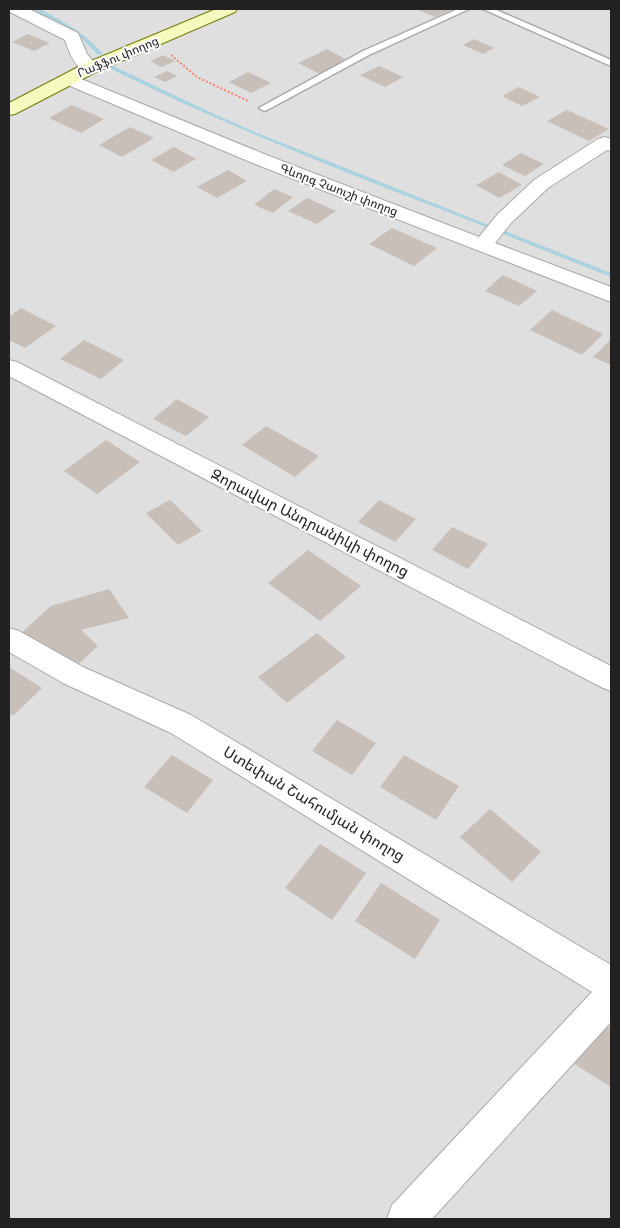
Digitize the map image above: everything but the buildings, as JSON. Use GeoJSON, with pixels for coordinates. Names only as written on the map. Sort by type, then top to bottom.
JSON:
{"type":"FeatureCollection","features":[{"type":"Feature","properties":{"kind":"main road","name":"Րաֆֆու փողոց"},"geometry":{"type":"LineString","coordinates":[[9,110],[90,68],[228,9]]}},
{"type":"Feature","properties":{"kind":"street"},"geometry":{"type":"LineString","coordinates":[[16,9],[54,26],[72,37],[79,56],[90,68]]}},
{"type":"Feature","properties":{"kind":"street","name":"Գևորգ Չաուշի փողոց"},"geometry":{"type":"LineString","coordinates":[[69,79],[262,160],[611,295]]}},
{"type":"Feature","properties":{"kind":"street"},"geometry":{"type":"LineString","coordinates":[[482,246],[504,220],[541,184],[609,143]]}},
{"type":"Feature","properties":{"kind":"street","name":"Զորավար Անդրանիկի փողոց"},"geometry":{"type":"LineString","coordinates":[[9,367],[611,679]]}},
{"type":"Feature","properties":{"kind":"street","name":"Ստեփան Շահումյան փողոց"},"geometry":{"type":"LineString","coordinates":[[9,639],[73,675],[180,724],[611,984]]}},
{"type":"Feature","properties":{"kind":"street"},"geometry":{"type":"LineString","coordinates":[[406,1219],[611,997]]}},
{"type":"Feature","properties":{"kind":"lane"},"geometry":{"type":"LineString","coordinates":[[264,108],[366,53],[465,9]]}},
{"type":"Feature","properties":{"kind":"lane"},"geometry":{"type":"LineString","coordinates":[[487,9],[611,63]]}},
{"type":"Feature","properties":{"kind":"path"},"geometry":{"type":"LineString","coordinates":[[155,41],[197,77],[264,108]]}},
{"type":"Feature","properties":{"kind":"shaded area"},"geometry":{"type":"Polygon","coordinates":[[[9,9],[611,9],[611,1219],[9,1219],[9,9]]]}},
{"type":"Feature","properties":{"kind":"waterway"},"geometry":{"type":"LineString","coordinates":[[36,9],[79,33],[100,54]]}},
{"type":"Feature","properties":{"kind":"waterway"},"geometry":{"type":"LineString","coordinates":[[113,68],[253,133],[493,228]]}},
{"type":"Feature","properties":{"kind":"waterway"},"geometry":{"type":"LineString","coordinates":[[505,233],[611,275]]}}]}
